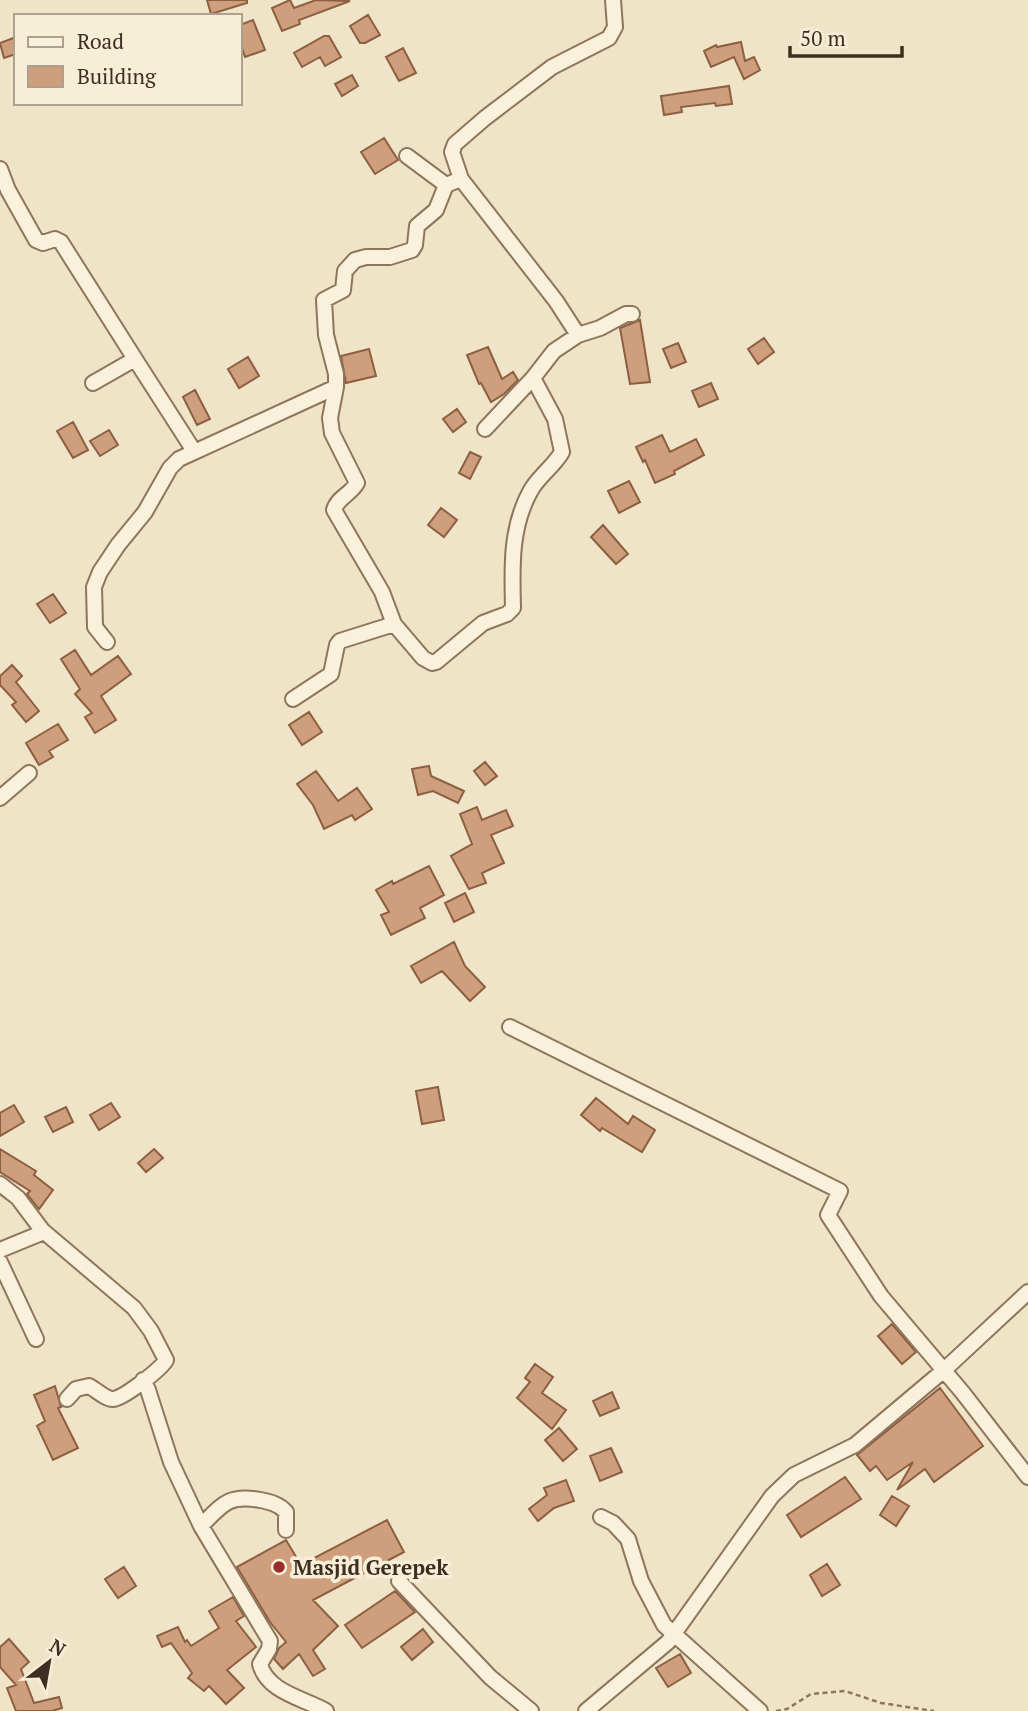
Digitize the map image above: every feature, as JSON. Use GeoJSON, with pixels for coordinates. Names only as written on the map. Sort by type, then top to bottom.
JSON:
{"type":"FeatureCollection","features":[{"type":"Feature","properties":{"kind":"street"},"geometry":{"type":"LineString","coordinates":[[578,335],[539,279],[461,179],[452,152],[456,144],[485,118],[552,67],[609,38],[615,27],[613,0]]}},
{"type":"Feature","properties":{"kind":"street"},"geometry":{"type":"LineString","coordinates":[[407,156],[446,186]]}},
{"type":"Feature","properties":{"kind":"street"},"geometry":{"type":"LineString","coordinates":[[0,169],[8,190],[36,240],[43,243],[55,239],[61,242],[194,451]]}},
{"type":"Feature","properties":{"kind":"street"},"geometry":{"type":"LineString","coordinates":[[461,179],[446,186],[436,210],[417,226],[412,250],[390,257],[355,260],[345,271],[343,290],[324,300],[326,335],[337,374],[330,418],[332,433],[357,483],[352,491],[338,502],[334,510],[382,592],[394,624],[424,658],[432,663],[483,623],[507,614],[513,608],[511,567],[516,530],[531,489],[562,452],[555,419],[533,378]]}},
{"type":"Feature","properties":{"kind":"street"},"geometry":{"type":"LineString","coordinates":[[485,429],[533,378],[554,351],[578,335],[600,328],[626,314],[632,314]]}},
{"type":"Feature","properties":{"kind":"street"},"geometry":{"type":"LineString","coordinates":[[93,383],[135,359]]}},
{"type":"Feature","properties":{"kind":"street"},"geometry":{"type":"LineString","coordinates":[[107,642],[95,627],[94,587],[100,572],[145,512],[170,468],[179,459],[194,451],[220,442],[250,425],[335,387]]}},
{"type":"Feature","properties":{"kind":"street"},"geometry":{"type":"LineString","coordinates":[[293,699],[331,674],[340,641],[394,624]]}},
{"type":"Feature","properties":{"kind":"street"},"geometry":{"type":"LineString","coordinates":[[0,799],[29,773]]}},
{"type":"Feature","properties":{"kind":"street"},"geometry":{"type":"LineString","coordinates":[[510,1027],[840,1191],[828,1215],[881,1296],[964,1393],[1028,1477]]}},
{"type":"Feature","properties":{"kind":"street"},"geometry":{"type":"LineString","coordinates":[[0,1184],[19,1198],[44,1232],[134,1308],[151,1331],[166,1360],[137,1386],[114,1399],[89,1387],[76,1389],[67,1399]]}},
{"type":"Feature","properties":{"kind":"street"},"geometry":{"type":"LineString","coordinates":[[0,1250],[44,1232]]}},
{"type":"Feature","properties":{"kind":"street"},"geometry":{"type":"LineString","coordinates":[[0,1262],[36,1339]]}},
{"type":"Feature","properties":{"kind":"street"},"geometry":{"type":"LineString","coordinates":[[586,1711],[668,1642],[772,1496],[794,1475],[855,1445],[943,1371],[1028,1292]]}},
{"type":"Feature","properties":{"kind":"street"},"geometry":{"type":"LineString","coordinates":[[143,1380],[149,1390],[171,1462],[201,1526],[270,1641],[269,1649],[260,1664],[268,1681],[274,1687],[327,1711]]}},
{"type":"Feature","properties":{"kind":"street"},"geometry":{"type":"LineString","coordinates":[[201,1526],[227,1501],[243,1497],[271,1502],[283,1508],[286,1512],[286,1530]]}},
{"type":"Feature","properties":{"kind":"street"},"geometry":{"type":"LineString","coordinates":[[601,1517],[613,1524],[628,1539],[648,1596],[664,1625],[760,1711]]}},
{"type":"Feature","properties":{"kind":"street"},"geometry":{"type":"LineString","coordinates":[[399,1581],[490,1677],[531,1711]]}},
{"type":"Feature","properties":{"kind":"path"},"geometry":{"type":"LineString","coordinates":[[776,1711],[786,1709],[811,1694],[845,1691],[881,1703],[934,1711]]}},
{"type":"Feature","properties":{"kind":"building"},"geometry":{"type":"Polygon","coordinates":[[[207,0],[247,0],[247,3],[211,14],[207,0]]]}},
{"type":"Feature","properties":{"kind":"building"},"geometry":{"type":"Polygon","coordinates":[[[290,0],[294,8],[316,0],[350,1],[299,20],[300,24],[282,31],[272,8],[290,0]]]}},
{"type":"Feature","properties":{"kind":"building"},"geometry":{"type":"Polygon","coordinates":[[[368,15],[380,35],[360,43],[350,26],[368,15]]]}},
{"type":"Feature","properties":{"kind":"building"},"geometry":{"type":"Polygon","coordinates":[[[253,20],[265,50],[245,57],[242,48],[242,24],[253,20]]]}},
{"type":"Feature","properties":{"kind":"building"},"geometry":{"type":"Polygon","coordinates":[[[324,36],[329,36],[341,57],[325,66],[320,57],[302,67],[294,53],[324,36]]]}},
{"type":"Feature","properties":{"kind":"building"},"geometry":{"type":"Polygon","coordinates":[[[14,38],[14,55],[4,58],[0,43],[14,38]]]}},
{"type":"Feature","properties":{"kind":"building"},"geometry":{"type":"Polygon","coordinates":[[[741,42],[745,61],[754,57],[760,70],[744,79],[734,57],[711,67],[704,51],[716,45],[717,47],[741,42]]]}},
{"type":"Feature","properties":{"kind":"building"},"geometry":{"type":"Polygon","coordinates":[[[403,48],[416,73],[399,81],[386,57],[403,48]]]}},
{"type":"Feature","properties":{"kind":"building"},"geometry":{"type":"Polygon","coordinates":[[[352,75],[358,86],[342,96],[335,84],[352,75]]]}},
{"type":"Feature","properties":{"kind":"building"},"geometry":{"type":"Polygon","coordinates":[[[729,86],[732,104],[681,107],[682,112],[664,115],[661,96],[729,86]]]}},
{"type":"Feature","properties":{"kind":"building"},"geometry":{"type":"Polygon","coordinates":[[[384,138],[398,160],[375,174],[361,152],[384,138]]]}},
{"type":"Feature","properties":{"kind":"building"},"geometry":{"type":"Polygon","coordinates":[[[640,320],[650,382],[630,384],[620,328],[640,320]]]}},
{"type":"Feature","properties":{"kind":"building"},"geometry":{"type":"Polygon","coordinates":[[[764,338],[774,352],[758,364],[748,349],[764,338]]]}},
{"type":"Feature","properties":{"kind":"building"},"geometry":{"type":"Polygon","coordinates":[[[678,343],[686,362],[671,368],[663,349],[678,343]]]}},
{"type":"Feature","properties":{"kind":"building"},"geometry":{"type":"Polygon","coordinates":[[[488,347],[502,379],[513,372],[518,380],[491,402],[481,383],[479,384],[467,355],[488,347]]]}},
{"type":"Feature","properties":{"kind":"building"},"geometry":{"type":"Polygon","coordinates":[[[369,349],[376,376],[346,383],[341,356],[369,349]]]}},
{"type":"Feature","properties":{"kind":"building"},"geometry":{"type":"Polygon","coordinates":[[[248,357],[259,376],[239,388],[228,369],[248,357]]]}},
{"type":"Feature","properties":{"kind":"building"},"geometry":{"type":"Polygon","coordinates":[[[711,383],[718,399],[699,407],[692,391],[711,383]]]}},
{"type":"Feature","properties":{"kind":"building"},"geometry":{"type":"Polygon","coordinates":[[[195,390],[210,419],[197,425],[183,397],[195,390]]]}},
{"type":"Feature","properties":{"kind":"building"},"geometry":{"type":"Polygon","coordinates":[[[457,409],[466,422],[453,432],[443,419],[457,409]]]}},
{"type":"Feature","properties":{"kind":"building"},"geometry":{"type":"Polygon","coordinates":[[[73,422],[88,450],[73,458],[57,431],[73,422]]]}},
{"type":"Feature","properties":{"kind":"building"},"geometry":{"type":"Polygon","coordinates":[[[109,430],[118,445],[100,456],[90,441],[109,430]]]}},
{"type":"Feature","properties":{"kind":"building"},"geometry":{"type":"Polygon","coordinates":[[[662,435],[670,452],[696,439],[704,455],[674,471],[675,474],[655,483],[636,447],[662,435]]]}},
{"type":"Feature","properties":{"kind":"building"},"geometry":{"type":"Polygon","coordinates":[[[470,452],[481,457],[470,479],[459,473],[470,452]]]}},
{"type":"Feature","properties":{"kind":"building"},"geometry":{"type":"Polygon","coordinates":[[[629,481],[640,502],[619,513],[608,491],[629,481]]]}},
{"type":"Feature","properties":{"kind":"building"},"geometry":{"type":"Polygon","coordinates":[[[441,508],[457,520],[444,537],[428,525],[441,508]]]}},
{"type":"Feature","properties":{"kind":"building"},"geometry":{"type":"Polygon","coordinates":[[[603,525],[628,554],[616,564],[591,537],[603,525]]]}},
{"type":"Feature","properties":{"kind":"building"},"geometry":{"type":"Polygon","coordinates":[[[53,594],[66,613],[50,623],[37,604],[53,594]]]}},
{"type":"Feature","properties":{"kind":"building"},"geometry":{"type":"Polygon","coordinates":[[[75,650],[91,675],[118,656],[131,674],[101,696],[116,720],[95,733],[85,717],[92,713],[75,694],[80,689],[61,659],[75,650]]]}},
{"type":"Feature","properties":{"kind":"building"},"geometry":{"type":"Polygon","coordinates":[[[12,665],[22,676],[16,682],[39,711],[26,722],[12,705],[16,702],[0,685],[0,676],[12,665]]]}},
{"type":"Feature","properties":{"kind":"building"},"geometry":{"type":"Polygon","coordinates":[[[309,712],[322,732],[302,745],[289,725],[309,712]]]}},
{"type":"Feature","properties":{"kind":"building"},"geometry":{"type":"Polygon","coordinates":[[[58,724],[68,740],[49,751],[53,757],[39,765],[26,743],[58,724]]]}},
{"type":"Feature","properties":{"kind":"building"},"geometry":{"type":"Polygon","coordinates":[[[485,762],[497,776],[485,785],[474,771],[485,762]]]}},
{"type":"Feature","properties":{"kind":"building"},"geometry":{"type":"Polygon","coordinates":[[[429,766],[431,776],[464,791],[458,803],[433,791],[418,795],[412,769],[429,766]]]}},
{"type":"Feature","properties":{"kind":"building"},"geometry":{"type":"Polygon","coordinates":[[[316,771],[338,801],[357,788],[372,809],[355,820],[352,815],[324,829],[313,805],[297,784],[316,771]]]}},
{"type":"Feature","properties":{"kind":"building"},"geometry":{"type":"Polygon","coordinates":[[[477,807],[482,820],[506,810],[513,826],[491,835],[504,863],[482,873],[486,883],[469,889],[451,856],[472,844],[460,814],[477,807]]]}},
{"type":"Feature","properties":{"kind":"building"},"geometry":{"type":"Polygon","coordinates":[[[429,866],[444,895],[420,908],[425,918],[391,935],[381,915],[389,912],[376,890],[429,866]]]}},
{"type":"Feature","properties":{"kind":"building"},"geometry":{"type":"Polygon","coordinates":[[[465,893],[474,912],[454,922],[445,903],[465,893]]]}},
{"type":"Feature","properties":{"kind":"building"},"geometry":{"type":"Polygon","coordinates":[[[454,942],[465,966],[485,987],[470,1001],[442,971],[421,983],[411,966],[454,942]]]}},
{"type":"Feature","properties":{"kind":"building"},"geometry":{"type":"Polygon","coordinates":[[[438,1087],[444,1120],[422,1124],[416,1091],[438,1087]]]}},
{"type":"Feature","properties":{"kind":"building"},"geometry":{"type":"Polygon","coordinates":[[[596,1098],[628,1124],[633,1116],[655,1130],[642,1152],[602,1128],[600,1131],[581,1115],[596,1098]]]}},
{"type":"Feature","properties":{"kind":"building"},"geometry":{"type":"Polygon","coordinates":[[[111,1103],[120,1117],[99,1130],[90,1115],[111,1103]]]}},
{"type":"Feature","properties":{"kind":"building"},"geometry":{"type":"Polygon","coordinates":[[[14,1105],[24,1122],[0,1136],[0,1113],[14,1105]]]}},
{"type":"Feature","properties":{"kind":"building"},"geometry":{"type":"Polygon","coordinates":[[[66,1107],[73,1122],[53,1132],[45,1117],[66,1107]]]}},
{"type":"Feature","properties":{"kind":"building"},"geometry":{"type":"Polygon","coordinates":[[[0,1149],[36,1171],[34,1175],[53,1190],[39,1209],[27,1194],[30,1191],[0,1172],[0,1149]]]}},
{"type":"Feature","properties":{"kind":"building"},"geometry":{"type":"Polygon","coordinates":[[[154,1149],[163,1158],[146,1172],[138,1163],[154,1149]]]}},
{"type":"Feature","properties":{"kind":"building"},"geometry":{"type":"Polygon","coordinates":[[[892,1324],[916,1352],[902,1364],[878,1336],[892,1324]]]}},
{"type":"Feature","properties":{"kind":"building"},"geometry":{"type":"Polygon","coordinates":[[[535,1364],[553,1377],[542,1393],[566,1410],[552,1429],[517,1398],[530,1382],[525,1378],[535,1364]]]}},
{"type":"Feature","properties":{"kind":"building"},"geometry":{"type":"Polygon","coordinates":[[[55,1386],[61,1407],[58,1408],[78,1448],[53,1460],[37,1426],[45,1421],[34,1395],[55,1386]]]}},
{"type":"Feature","properties":{"kind":"building"},"geometry":{"type":"Polygon","coordinates":[[[940,1388],[983,1446],[934,1482],[925,1469],[897,1490],[913,1462],[887,1480],[876,1466],[870,1471],[857,1455],[940,1388]]]}},
{"type":"Feature","properties":{"kind":"building"},"geometry":{"type":"Polygon","coordinates":[[[612,1392],[619,1408],[600,1416],[593,1401],[612,1392]]]}},
{"type":"Feature","properties":{"kind":"building"},"geometry":{"type":"Polygon","coordinates":[[[559,1428],[577,1449],[563,1461],[545,1440],[559,1428]]]}},
{"type":"Feature","properties":{"kind":"building"},"geometry":{"type":"Polygon","coordinates":[[[611,1448],[622,1472],[600,1481],[590,1456],[611,1448]]]}},
{"type":"Feature","properties":{"kind":"building"},"geometry":{"type":"Polygon","coordinates":[[[845,1477],[861,1499],[801,1537],[787,1515],[845,1477]]]}},
{"type":"Feature","properties":{"kind":"building"},"geometry":{"type":"Polygon","coordinates":[[[566,1480],[574,1501],[554,1508],[538,1521],[529,1509],[547,1495],[544,1488],[566,1480]]]}},
{"type":"Feature","properties":{"kind":"building"},"geometry":{"type":"Polygon","coordinates":[[[892,1496],[909,1506],[896,1526],[880,1515],[892,1496]]]}},
{"type":"Feature","properties":{"kind":"building"},"geometry":{"type":"Polygon","coordinates":[[[387,1520],[404,1552],[313,1600],[338,1626],[313,1650],[325,1669],[313,1676],[299,1654],[283,1669],[274,1659],[279,1648],[286,1642],[270,1622],[237,1567],[286,1540],[301,1565],[387,1520]]]}},
{"type":"Feature","properties":{"kind":"building"},"geometry":{"type":"Polygon","coordinates":[[[827,1564],[840,1585],[822,1596],[810,1575],[827,1564]]]}},
{"type":"Feature","properties":{"kind":"building"},"geometry":{"type":"Polygon","coordinates":[[[124,1567],[136,1586],[118,1598],[105,1579],[124,1567]]]}},
{"type":"Feature","properties":{"kind":"building"},"geometry":{"type":"Polygon","coordinates":[[[395,1591],[415,1612],[362,1648],[345,1625],[395,1591]]]}},
{"type":"Feature","properties":{"kind":"building"},"geometry":{"type":"Polygon","coordinates":[[[233,1597],[244,1616],[236,1621],[256,1647],[227,1670],[244,1688],[226,1704],[209,1686],[204,1691],[188,1678],[192,1673],[171,1643],[162,1647],[157,1636],[178,1627],[185,1642],[187,1640],[191,1646],[219,1628],[209,1611],[233,1597]]]}},
{"type":"Feature","properties":{"kind":"building"},"geometry":{"type":"Polygon","coordinates":[[[423,1629],[433,1642],[412,1660],[401,1647],[423,1629]]]}},
{"type":"Feature","properties":{"kind":"building"},"geometry":{"type":"Polygon","coordinates":[[[9,1639],[29,1662],[21,1669],[34,1703],[59,1697],[62,1708],[52,1711],[16,1711],[7,1688],[16,1685],[0,1667],[0,1647],[9,1639]]]}},
{"type":"Feature","properties":{"kind":"building"},"geometry":{"type":"Polygon","coordinates":[[[680,1654],[691,1673],[668,1687],[656,1668],[680,1654]]]}},
{"type":"Feature","properties":{"kind":"place","name":"Masjid Gerepek"},"geometry":{"type":"Point","coordinates":[279,1567]}}]}
